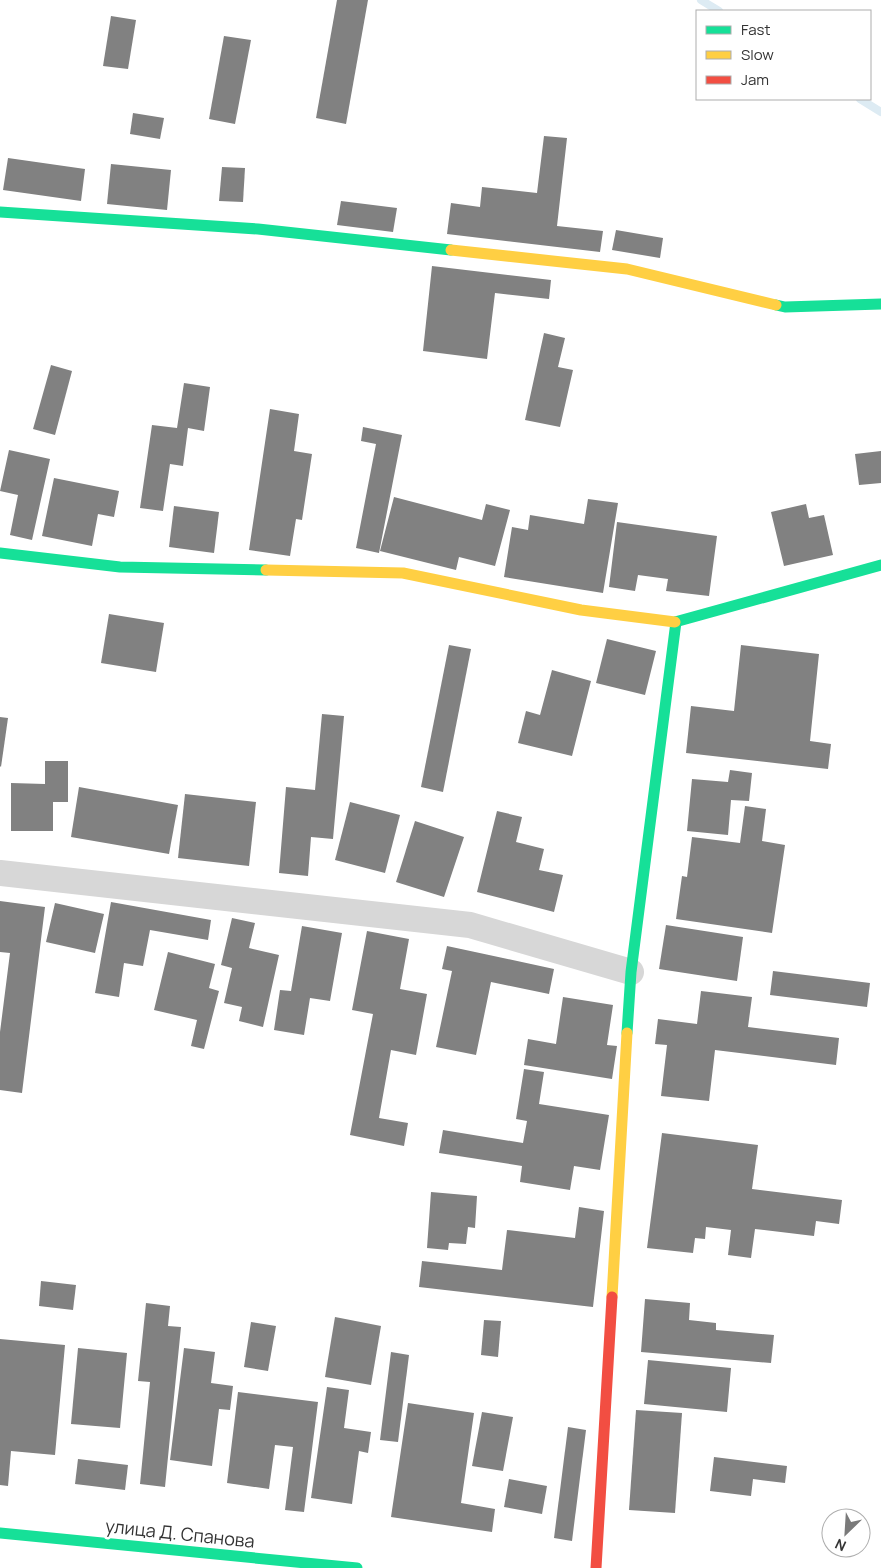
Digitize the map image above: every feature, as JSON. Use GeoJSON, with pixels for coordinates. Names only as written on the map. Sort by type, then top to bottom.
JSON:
{"type":"FeatureCollection","features":[{"type":"Feature","properties":{"kind":"street"},"geometry":{"type":"LineString","coordinates":[[0,212],[258,229],[627,268],[785,307],[881,304]]}},
{"type":"Feature","properties":{"kind":"street"},"geometry":{"type":"LineString","coordinates":[[0,553],[120,567],[403,573],[581,610],[676,622],[881,565]]}},
{"type":"Feature","properties":{"kind":"street"},"geometry":{"type":"LineString","coordinates":[[596,1568],[631,972],[676,622]]}},
{"type":"Feature","properties":{"kind":"street"},"geometry":{"type":"LineString","coordinates":[[0,874],[470,925],[631,972]]}},
{"type":"Feature","properties":{"kind":"street","name":"улица Д. Спанова"},"geometry":{"type":"LineString","coordinates":[[0,1533],[357,1568]]}},
{"type":"Feature","properties":{"kind":"building"},"geometry":{"type":"Polygon","coordinates":[[[337,0],[368,0],[346,124],[316,118],[337,0]]]}},
{"type":"Feature","properties":{"kind":"building"},"geometry":{"type":"Polygon","coordinates":[[[111,16],[136,20],[128,69],[103,66],[111,16]]]}},
{"type":"Feature","properties":{"kind":"building"},"geometry":{"type":"Polygon","coordinates":[[[224,36],[251,40],[235,124],[209,119],[224,36]]]}},
{"type":"Feature","properties":{"kind":"building"},"geometry":{"type":"Polygon","coordinates":[[[133,113],[164,118],[160,139],[130,134],[133,113]]]}},
{"type":"Feature","properties":{"kind":"building"},"geometry":{"type":"Polygon","coordinates":[[[544,136],[567,138],[557,226],[603,231],[600,252],[447,234],[451,203],[480,207],[482,187],[537,193],[544,136]]]}},
{"type":"Feature","properties":{"kind":"building"},"geometry":{"type":"Polygon","coordinates":[[[8,158],[85,169],[81,201],[3,190],[8,158]]]}},
{"type":"Feature","properties":{"kind":"building"},"geometry":{"type":"Polygon","coordinates":[[[111,164],[171,170],[167,210],[107,204],[111,164]]]}},
{"type":"Feature","properties":{"kind":"building"},"geometry":{"type":"Polygon","coordinates":[[[222,167],[245,168],[243,202],[219,201],[222,167]]]}},
{"type":"Feature","properties":{"kind":"building"},"geometry":{"type":"Polygon","coordinates":[[[341,201],[397,208],[393,232],[337,225],[341,201]]]}},
{"type":"Feature","properties":{"kind":"building"},"geometry":{"type":"Polygon","coordinates":[[[616,230],[663,238],[660,258],[612,250],[616,230]]]}},
{"type":"Feature","properties":{"kind":"building"},"geometry":{"type":"Polygon","coordinates":[[[432,266],[551,280],[549,299],[495,293],[487,359],[423,351],[432,266]]]}},
{"type":"Feature","properties":{"kind":"building"},"geometry":{"type":"Polygon","coordinates":[[[544,333],[565,338],[558,367],[573,370],[560,427],[525,420],[544,333]]]}},
{"type":"Feature","properties":{"kind":"building"},"geometry":{"type":"Polygon","coordinates":[[[51,365],[72,371],[55,435],[33,429],[51,365]]]}},
{"type":"Feature","properties":{"kind":"building"},"geometry":{"type":"Polygon","coordinates":[[[184,383],[210,387],[204,431],[188,428],[183,466],[170,464],[163,511],[140,508],[152,425],[177,428],[184,383]]]}},
{"type":"Feature","properties":{"kind":"building"},"geometry":{"type":"Polygon","coordinates":[[[270,409],[299,414],[294,451],[312,454],[302,520],[296,519],[290,556],[249,550],[270,409]]]}},
{"type":"Feature","properties":{"kind":"building"},"geometry":{"type":"Polygon","coordinates":[[[363,427],[402,435],[379,553],[356,548],[376,444],[361,441],[363,427]]]}},
{"type":"Feature","properties":{"kind":"building"},"geometry":{"type":"Polygon","coordinates":[[[9,450],[50,459],[32,540],[10,535],[18,495],[0,491],[9,450]]]}},
{"type":"Feature","properties":{"kind":"building"},"geometry":{"type":"Polygon","coordinates":[[[881,451],[881,483],[859,485],[855,454],[881,451]]]}},
{"type":"Feature","properties":{"kind":"building"},"geometry":{"type":"Polygon","coordinates":[[[54,478],[119,491],[114,517],[98,514],[92,546],[42,536],[54,478]]]}},
{"type":"Feature","properties":{"kind":"building"},"geometry":{"type":"Polygon","coordinates":[[[394,497],[482,520],[486,504],[510,510],[495,566],[459,557],[456,570],[380,551],[394,497]]]}},
{"type":"Feature","properties":{"kind":"building"},"geometry":{"type":"Polygon","coordinates":[[[588,499],[618,503],[603,593],[504,577],[512,527],[528,530],[530,515],[584,524],[588,499]]]}},
{"type":"Feature","properties":{"kind":"building"},"geometry":{"type":"Polygon","coordinates":[[[806,504],[809,518],[824,515],[833,555],[784,566],[771,512],[806,504]]]}},
{"type":"Feature","properties":{"kind":"building"},"geometry":{"type":"Polygon","coordinates":[[[174,506],[219,512],[214,553],[169,547],[174,506]]]}},
{"type":"Feature","properties":{"kind":"building"},"geometry":{"type":"Polygon","coordinates":[[[617,522],[717,536],[709,596],[666,591],[668,579],[638,575],[635,591],[609,587],[617,522]]]}},
{"type":"Feature","properties":{"kind":"building"},"geometry":{"type":"Polygon","coordinates":[[[109,614],[164,623],[156,672],[101,663],[109,614]]]}},
{"type":"Feature","properties":{"kind":"building"},"geometry":{"type":"Polygon","coordinates":[[[607,639],[656,651],[645,695],[596,683],[607,639]]]}},
{"type":"Feature","properties":{"kind":"building"},"geometry":{"type":"Polygon","coordinates":[[[449,645],[471,649],[443,792],[421,787],[449,645]]]}},
{"type":"Feature","properties":{"kind":"building"},"geometry":{"type":"Polygon","coordinates":[[[741,645],[819,654],[810,741],[831,744],[828,769],[686,753],[691,706],[734,711],[741,645]]]}},
{"type":"Feature","properties":{"kind":"building"},"geometry":{"type":"Polygon","coordinates":[[[552,670],[591,681],[572,756],[518,743],[526,711],[540,715],[552,670]]]}},
{"type":"Feature","properties":{"kind":"building"},"geometry":{"type":"Polygon","coordinates":[[[322,714],[344,716],[333,839],[311,837],[308,876],[279,873],[286,787],[315,790],[322,714]]]}},
{"type":"Feature","properties":{"kind":"building"},"geometry":{"type":"Polygon","coordinates":[[[0,717],[8,718],[1,767],[0,766],[0,717]]]}},
{"type":"Feature","properties":{"kind":"building"},"geometry":{"type":"Polygon","coordinates":[[[45,761],[68,761],[68,802],[53,802],[53,831],[11,831],[11,783],[45,784],[45,761]]]}},
{"type":"Feature","properties":{"kind":"building"},"geometry":{"type":"Polygon","coordinates":[[[730,770],[752,773],[749,801],[731,800],[728,835],[687,831],[692,779],[728,782],[730,770]]]}},
{"type":"Feature","properties":{"kind":"building"},"geometry":{"type":"Polygon","coordinates":[[[79,787],[178,805],[169,854],[71,837],[79,787]]]}},
{"type":"Feature","properties":{"kind":"building"},"geometry":{"type":"Polygon","coordinates":[[[185,794],[256,802],[249,866],[178,858],[185,794]]]}},
{"type":"Feature","properties":{"kind":"building"},"geometry":{"type":"Polygon","coordinates":[[[350,802],[400,815],[385,873],[335,860],[350,802]]]}},
{"type":"Feature","properties":{"kind":"building"},"geometry":{"type":"Polygon","coordinates":[[[745,806],[766,809],[762,841],[785,845],[772,933],[676,919],[682,876],[687,877],[692,837],[740,843],[745,806]]]}},
{"type":"Feature","properties":{"kind":"building"},"geometry":{"type":"Polygon","coordinates":[[[497,811],[522,817],[516,842],[544,849],[539,870],[563,875],[554,912],[477,892],[497,811]]]}},
{"type":"Feature","properties":{"kind":"building"},"geometry":{"type":"Polygon","coordinates":[[[415,821],[464,837],[444,897],[396,882],[415,821]]]}},
{"type":"Feature","properties":{"kind":"building"},"geometry":{"type":"Polygon","coordinates":[[[0,901],[45,907],[22,1093],[0,1090],[0,1032],[10,953],[0,952],[0,901]]]}},
{"type":"Feature","properties":{"kind":"building"},"geometry":{"type":"Polygon","coordinates":[[[111,902],[211,920],[208,940],[150,930],[143,966],[124,963],[119,997],[95,993],[111,902]]]}},
{"type":"Feature","properties":{"kind":"building"},"geometry":{"type":"Polygon","coordinates":[[[55,903],[104,914],[95,953],[46,942],[55,903]]]}},
{"type":"Feature","properties":{"kind":"building"},"geometry":{"type":"Polygon","coordinates":[[[232,918],[255,923],[249,948],[279,955],[263,1027],[239,1021],[242,1007],[224,1003],[232,968],[221,965],[232,918]]]}},
{"type":"Feature","properties":{"kind":"building"},"geometry":{"type":"Polygon","coordinates":[[[666,925],[743,937],[737,981],[659,969],[666,925]]]}},
{"type":"Feature","properties":{"kind":"building"},"geometry":{"type":"Polygon","coordinates":[[[302,926],[342,933],[330,1001],[310,998],[304,1035],[274,1030],[280,990],[291,991],[302,926]]]}},
{"type":"Feature","properties":{"kind":"building"},"geometry":{"type":"Polygon","coordinates":[[[367,931],[409,939],[400,989],[427,994],[416,1055],[391,1050],[379,1118],[408,1123],[404,1146],[350,1135],[373,1014],[352,1010],[367,931]]]}},
{"type":"Feature","properties":{"kind":"building"},"geometry":{"type":"Polygon","coordinates":[[[447,946],[554,969],[549,994],[491,982],[476,1055],[436,1047],[452,971],[442,969],[447,946]]]}},
{"type":"Feature","properties":{"kind":"building"},"geometry":{"type":"Polygon","coordinates":[[[168,952],[215,964],[209,988],[219,991],[204,1049],[191,1046],[197,1020],[154,1010],[168,952]]]}},
{"type":"Feature","properties":{"kind":"building"},"geometry":{"type":"Polygon","coordinates":[[[773,971],[870,983],[867,1007],[770,995],[773,971]]]}},
{"type":"Feature","properties":{"kind":"building"},"geometry":{"type":"Polygon","coordinates":[[[701,991],[752,997],[748,1027],[839,1038],[836,1065],[715,1050],[709,1101],[661,1096],[667,1045],[655,1044],[658,1019],[697,1024],[701,991]]]}},
{"type":"Feature","properties":{"kind":"building"},"geometry":{"type":"Polygon","coordinates":[[[563,997],[613,1005],[607,1045],[617,1046],[612,1079],[524,1065],[528,1039],[556,1044],[563,997]]]}},
{"type":"Feature","properties":{"kind":"building"},"geometry":{"type":"Polygon","coordinates":[[[524,1069],[544,1072],[539,1104],[609,1115],[600,1170],[574,1166],[570,1190],[520,1182],[522,1166],[439,1153],[443,1130],[523,1143],[527,1121],[516,1119],[524,1069]]]}},
{"type":"Feature","properties":{"kind":"building"},"geometry":{"type":"Polygon","coordinates":[[[662,1133],[758,1145],[752,1189],[842,1200],[839,1224],[816,1221],[814,1236],[755,1229],[751,1258],[728,1255],[731,1230],[706,1227],[705,1239],[695,1238],[693,1253],[647,1248],[662,1133]]]}},
{"type":"Feature","properties":{"kind":"building"},"geometry":{"type":"Polygon","coordinates":[[[431,1192],[477,1196],[475,1228],[468,1227],[466,1244],[449,1243],[448,1250],[427,1248],[431,1192]]]}},
{"type":"Feature","properties":{"kind":"building"},"geometry":{"type":"Polygon","coordinates":[[[579,1207],[604,1211],[593,1307],[419,1287],[422,1261],[502,1270],[507,1230],[575,1238],[579,1207]]]}},
{"type":"Feature","properties":{"kind":"building"},"geometry":{"type":"Polygon","coordinates":[[[41,1281],[76,1285],[73,1310],[39,1306],[41,1281]]]}},
{"type":"Feature","properties":{"kind":"building"},"geometry":{"type":"Polygon","coordinates":[[[645,1299],[690,1303],[689,1320],[716,1323],[716,1330],[774,1335],[771,1363],[641,1352],[645,1299]]]}},
{"type":"Feature","properties":{"kind":"building"},"geometry":{"type":"Polygon","coordinates":[[[146,1303],[170,1306],[168,1326],[181,1327],[165,1487],[140,1484],[150,1382],[138,1381],[146,1303]]]}},
{"type":"Feature","properties":{"kind":"building"},"geometry":{"type":"Polygon","coordinates":[[[335,1317],[381,1326],[371,1385],[325,1377],[335,1317]]]}},
{"type":"Feature","properties":{"kind":"building"},"geometry":{"type":"Polygon","coordinates":[[[484,1320],[501,1321],[498,1357],[481,1355],[484,1320]]]}},
{"type":"Feature","properties":{"kind":"building"},"geometry":{"type":"Polygon","coordinates":[[[251,1322],[276,1326],[268,1371],[244,1367],[251,1322]]]}},
{"type":"Feature","properties":{"kind":"building"},"geometry":{"type":"Polygon","coordinates":[[[0,1339],[65,1345],[55,1455],[11,1451],[8,1486],[0,1485],[0,1339]]]}},
{"type":"Feature","properties":{"kind":"building"},"geometry":{"type":"Polygon","coordinates":[[[78,1348],[127,1353],[120,1428],[71,1424],[78,1348]]]}},
{"type":"Feature","properties":{"kind":"building"},"geometry":{"type":"Polygon","coordinates":[[[184,1348],[215,1352],[211,1383],[233,1386],[230,1410],[219,1409],[212,1466],[170,1460],[184,1348]]]}},
{"type":"Feature","properties":{"kind":"building"},"geometry":{"type":"Polygon","coordinates":[[[391,1352],[409,1355],[398,1442],[380,1440],[391,1352]]]}},
{"type":"Feature","properties":{"kind":"building"},"geometry":{"type":"Polygon","coordinates":[[[648,1360],[731,1368],[727,1412],[644,1404],[648,1360]]]}},
{"type":"Feature","properties":{"kind":"building"},"geometry":{"type":"Polygon","coordinates":[[[327,1387],[349,1390],[344,1428],[371,1432],[368,1453],[359,1451],[352,1504],[311,1498],[327,1387]]]}},
{"type":"Feature","properties":{"kind":"building"},"geometry":{"type":"Polygon","coordinates":[[[238,1392],[318,1402],[304,1512],[285,1510],[293,1447],[275,1445],[269,1489],[227,1483],[238,1392]]]}},
{"type":"Feature","properties":{"kind":"building"},"geometry":{"type":"Polygon","coordinates":[[[408,1403],[474,1413],[461,1503],[495,1509],[492,1532],[391,1517],[408,1403]]]}},
{"type":"Feature","properties":{"kind":"building"},"geometry":{"type":"Polygon","coordinates":[[[636,1410],[682,1413],[675,1513],[629,1510],[636,1410]]]}},
{"type":"Feature","properties":{"kind":"building"},"geometry":{"type":"Polygon","coordinates":[[[482,1412],[513,1417],[503,1471],[472,1466],[482,1412]]]}},
{"type":"Feature","properties":{"kind":"building"},"geometry":{"type":"Polygon","coordinates":[[[568,1427],[586,1430],[572,1541],[554,1538],[568,1427]]]}},
{"type":"Feature","properties":{"kind":"building"},"geometry":{"type":"Polygon","coordinates":[[[714,1457],[787,1466],[785,1483],[753,1479],[751,1496],[710,1491],[714,1457]]]}},
{"type":"Feature","properties":{"kind":"building"},"geometry":{"type":"Polygon","coordinates":[[[78,1459],[128,1465],[125,1490],[75,1484],[78,1459]]]}},
{"type":"Feature","properties":{"kind":"building"},"geometry":{"type":"Polygon","coordinates":[[[509,1479],[547,1486],[542,1514],[504,1507],[509,1479]]]}},
{"type":"Feature","properties":{"kind":"waterway"},"geometry":{"type":"LineString","coordinates":[[701,0],[717,10]]}},
{"type":"Feature","properties":{"kind":"waterway"},"geometry":{"type":"LineString","coordinates":[[862,100],[881,112]]}},
{"type":"Feature","properties":{"kind":"traffic: fast"},"geometry":{"type":"LineString","coordinates":[[0,212],[258,229],[451,250]]}},
{"type":"Feature","properties":{"kind":"traffic: fast"},"geometry":{"type":"LineString","coordinates":[[776,305],[785,307],[881,304]]}},
{"type":"Feature","properties":{"kind":"traffic: fast"},"geometry":{"type":"LineString","coordinates":[[0,553],[120,567],[266,570]]}},
{"type":"Feature","properties":{"kind":"traffic: fast"},"geometry":{"type":"LineString","coordinates":[[675,622],[881,565]]}},
{"type":"Feature","properties":{"kind":"traffic: fast"},"geometry":{"type":"LineString","coordinates":[[627,1033],[631,972],[676,622]]}},
{"type":"Feature","properties":{"kind":"traffic: fast"},"geometry":{"type":"LineString","coordinates":[[0,1533],[357,1568]]}},
{"type":"Feature","properties":{"kind":"traffic: slow"},"geometry":{"type":"LineString","coordinates":[[451,250],[627,269],[776,305]]}},
{"type":"Feature","properties":{"kind":"traffic: slow"},"geometry":{"type":"LineString","coordinates":[[266,570],[403,573],[581,610],[675,622]]}},
{"type":"Feature","properties":{"kind":"traffic: slow"},"geometry":{"type":"LineString","coordinates":[[612,1297],[627,1033]]}},
{"type":"Feature","properties":{"kind":"traffic: jam"},"geometry":{"type":"LineString","coordinates":[[596,1568],[612,1297]]}}]}
